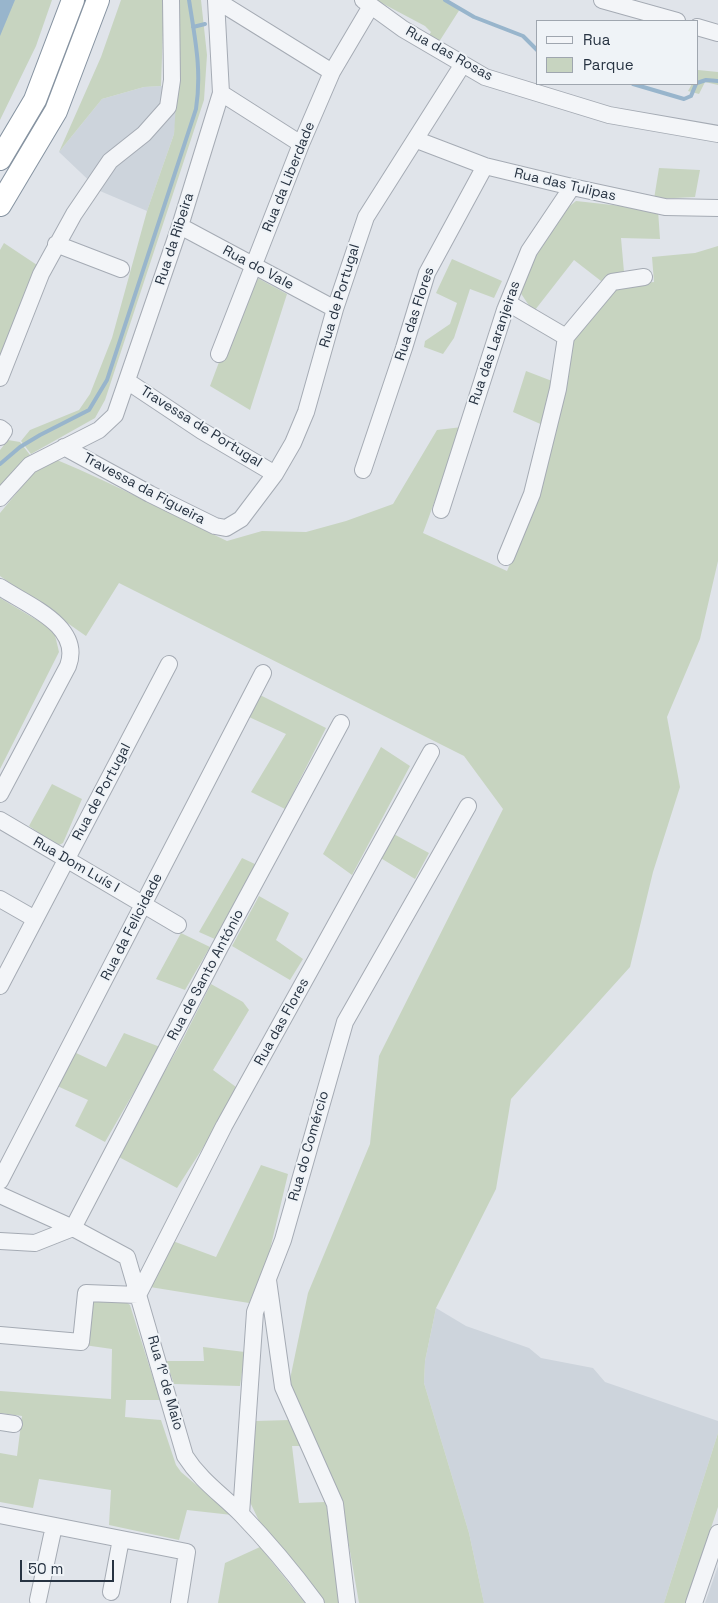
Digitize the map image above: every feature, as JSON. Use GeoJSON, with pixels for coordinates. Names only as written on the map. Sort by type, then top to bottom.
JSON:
{"type":"FeatureCollection","features":[{"type":"Feature","properties":{"kind":"highway"},"geometry":{"type":"LineString","coordinates":[[0,159],[35,100],[73,0]]}},
{"type":"Feature","properties":{"kind":"highway"},"geometry":{"type":"LineString","coordinates":[[0,205],[56,111],[98,0]]}},
{"type":"Feature","properties":{"kind":"street"},"geometry":{"type":"LineString","coordinates":[[0,378],[41,274],[56,244],[110,161],[144,134],[168,107],[172,80],[171,0]]}},
{"type":"Feature","properties":{"kind":"street"},"geometry":{"type":"LineString","coordinates":[[216,0],[332,72]]}},
{"type":"Feature","properties":{"kind":"street","name":"Rua da Ribeira"},"geometry":{"type":"LineString","coordinates":[[64,447],[99,430],[115,414],[180,226],[222,93],[216,0]]}},
{"type":"Feature","properties":{"kind":"street"},"geometry":{"type":"LineString","coordinates":[[602,0],[673,20]]}},
{"type":"Feature","properties":{"kind":"street","name":"Rua da Liberdade"},"geometry":{"type":"LineString","coordinates":[[219,354],[301,144],[332,72],[367,3]]}},
{"type":"Feature","properties":{"kind":"street","name":"Rua das Rosas"},"geometry":{"type":"LineString","coordinates":[[367,3],[403,29],[485,77],[609,116],[718,134]]}},
{"type":"Feature","properties":{"kind":"street"},"geometry":{"type":"LineString","coordinates":[[698,27],[718,33]]}},
{"type":"Feature","properties":{"kind":"street","name":"Rua de Portugal"},"geometry":{"type":"LineString","coordinates":[[226,528],[241,519],[275,474],[292,443],[306,412],[335,309],[366,217],[417,140],[463,64]]}},
{"type":"Feature","properties":{"kind":"street"},"geometry":{"type":"LineString","coordinates":[[222,93],[301,144]]}},
{"type":"Feature","properties":{"kind":"street","name":"Rua das Tulipas"},"geometry":{"type":"LineString","coordinates":[[417,140],[485,166],[572,187],[665,207],[718,208]]}},
{"type":"Feature","properties":{"kind":"street","name":"Rua das Flores"},"geometry":{"type":"LineString","coordinates":[[363,470],[427,273],[485,166]]}},
{"type":"Feature","properties":{"kind":"street","name":"Rua das Laranjeiras"},"geometry":{"type":"LineString","coordinates":[[441,510],[508,303],[529,252],[572,187]]}},
{"type":"Feature","properties":{"kind":"street","name":"Rua do Vale"},"geometry":{"type":"LineString","coordinates":[[180,226],[335,309]]}},
{"type":"Feature","properties":{"kind":"street"},"geometry":{"type":"LineString","coordinates":[[56,244],[120,269]]}},
{"type":"Feature","properties":{"kind":"street"},"geometry":{"type":"LineString","coordinates":[[506,556],[532,494],[558,389],[566,337],[612,282],[644,277]]}},
{"type":"Feature","properties":{"kind":"street"},"geometry":{"type":"LineString","coordinates":[[508,303],[566,337]]}},
{"type":"Feature","properties":{"kind":"street","name":"Travessa de Portugal"},"geometry":{"type":"LineString","coordinates":[[127,381],[202,431],[275,474]]}},
{"type":"Feature","properties":{"kind":"street"},"geometry":{"type":"LineString","coordinates":[[0,428],[4,431],[0,437]]}},
{"type":"Feature","properties":{"kind":"street"},"geometry":{"type":"LineString","coordinates":[[0,498],[30,465],[64,447]]}},
{"type":"Feature","properties":{"kind":"street","name":"Travessa da Figueira"},"geometry":{"type":"LineString","coordinates":[[64,447],[150,494],[215,526],[226,528]]}},
{"type":"Feature","properties":{"kind":"street"},"geometry":{"type":"LineString","coordinates":[[0,587],[63,629],[70,642],[71,654],[68,666],[0,794]]}},
{"type":"Feature","properties":{"kind":"street","name":"Rua de Portugal"},"geometry":{"type":"LineString","coordinates":[[0,986],[169,664]]}},
{"type":"Feature","properties":{"kind":"street","name":"Rua da Felicidade"},"geometry":{"type":"LineString","coordinates":[[0,1181],[263,673]]}},
{"type":"Feature","properties":{"kind":"street","name":"Rua de Santo António"},"geometry":{"type":"LineString","coordinates":[[73,1228],[220,947],[341,723]]}},
{"type":"Feature","properties":{"kind":"street","name":"Rua das Flores"},"geometry":{"type":"LineString","coordinates":[[138,1295],[224,1126],[431,752]]}},
{"type":"Feature","properties":{"kind":"street","name":"Rua do Comércio"},"geometry":{"type":"LineString","coordinates":[[241,1514],[255,1312],[283,1240],[345,1022],[468,806]]}},
{"type":"Feature","properties":{"kind":"street","name":"Rua Dom Luís I"},"geometry":{"type":"LineString","coordinates":[[0,820],[178,925]]}},
{"type":"Feature","properties":{"kind":"street"},"geometry":{"type":"LineString","coordinates":[[0,899],[35,919]]}},
{"type":"Feature","properties":{"kind":"street","name":"Rua 1º de Maio"},"geometry":{"type":"LineString","coordinates":[[0,1195],[73,1228],[127,1257],[186,1456],[197,1474],[241,1514],[295,1575],[316,1603]]}},
{"type":"Feature","properties":{"kind":"street"},"geometry":{"type":"LineString","coordinates":[[0,1242],[35,1243],[73,1228]]}},
{"type":"Feature","properties":{"kind":"street"},"geometry":{"type":"LineString","coordinates":[[267,1279],[283,1388],[335,1504],[347,1603]]}},
{"type":"Feature","properties":{"kind":"street"},"geometry":{"type":"LineString","coordinates":[[0,1335],[81,1342],[86,1294],[138,1295]]}},
{"type":"Feature","properties":{"kind":"street"},"geometry":{"type":"LineString","coordinates":[[0,1515],[187,1552],[179,1603]]}},
{"type":"Feature","properties":{"kind":"street"},"geometry":{"type":"LineString","coordinates":[[38,1600],[54,1526]]}},
{"type":"Feature","properties":{"kind":"street"},"geometry":{"type":"LineString","coordinates":[[694,1603],[718,1533]]}},
{"type":"Feature","properties":{"kind":"street"},"geometry":{"type":"LineString","coordinates":[[111,1592],[121,1539]]}},
{"type":"Feature","properties":{"kind":"shaded area"},"geometry":{"type":"Polygon","coordinates":[[[144,87],[178,87],[177,109],[174,134],[147,211],[100,191],[59,152],[102,99],[144,87]]]}},
{"type":"Feature","properties":{"kind":"shaded area"},"geometry":{"type":"Polygon","coordinates":[[[436,1308],[466,1326],[529,1348],[541,1358],[593,1368],[605,1382],[718,1421],[718,1433],[664,1603],[484,1603],[469,1533],[424,1383],[425,1361],[436,1308]]]}},
{"type":"Feature","properties":{"kind":"shaded area"},"geometry":{"type":"Polygon","coordinates":[[[718,1566],[718,1603],[705,1603],[718,1566]]]}},
{"type":"Feature","properties":{"kind":"green space"},"geometry":{"type":"Polygon","coordinates":[[[0,0],[52,0],[36,46],[0,120],[0,0]]]}},
{"type":"Feature","properties":{"kind":"green space"},"geometry":{"type":"Polygon","coordinates":[[[121,0],[164,0],[161,86],[144,87],[102,99],[59,152],[101,57],[121,0]]]}},
{"type":"Feature","properties":{"kind":"green space"},"geometry":{"type":"Polygon","coordinates":[[[176,0],[201,0],[207,55],[204,100],[105,400],[95,418],[31,454],[21,441],[30,430],[79,410],[90,394],[112,338],[147,211],[174,134],[179,56],[176,0]]]}},
{"type":"Feature","properties":{"kind":"green space"},"geometry":{"type":"Polygon","coordinates":[[[376,0],[445,0],[460,9],[437,45],[428,37],[431,32],[425,26],[376,0]]]}},
{"type":"Feature","properties":{"kind":"green space"},"geometry":{"type":"Polygon","coordinates":[[[698,70],[718,72],[718,85],[705,82],[699,94],[688,91],[691,85],[698,85],[698,70]]]}},
{"type":"Feature","properties":{"kind":"green space"},"geometry":{"type":"Polygon","coordinates":[[[659,168],[700,170],[695,197],[654,199],[659,168]]]}},
{"type":"Feature","properties":{"kind":"green space"},"geometry":{"type":"Polygon","coordinates":[[[576,201],[658,210],[660,239],[621,238],[624,272],[601,281],[574,260],[535,310],[530,307],[518,289],[556,217],[576,201]]]}},
{"type":"Feature","properties":{"kind":"green space"},"geometry":{"type":"Polygon","coordinates":[[[4,243],[40,267],[0,362],[0,250],[4,243]]]}},
{"type":"Feature","properties":{"kind":"green space"},"geometry":{"type":"Polygon","coordinates":[[[718,246],[718,561],[700,639],[667,717],[680,787],[653,872],[630,967],[511,1099],[496,1189],[436,1308],[425,1361],[424,1383],[469,1533],[484,1603],[359,1603],[341,1500],[289,1384],[308,1293],[370,1144],[379,1056],[503,809],[464,756],[119,583],[86,636],[0,576],[0,513],[33,473],[57,460],[227,541],[262,531],[306,532],[346,521],[393,504],[437,430],[462,427],[423,533],[507,571],[542,487],[573,341],[616,285],[654,282],[652,257],[695,253],[718,246]]]}},
{"type":"Feature","properties":{"kind":"green space"},"geometry":{"type":"Polygon","coordinates":[[[452,259],[502,281],[494,298],[470,289],[454,338],[443,354],[424,347],[425,341],[450,324],[457,303],[436,293],[452,259]]]}},
{"type":"Feature","properties":{"kind":"green space"},"geometry":{"type":"Polygon","coordinates":[[[252,275],[287,294],[250,410],[210,386],[252,275]]]}},
{"type":"Feature","properties":{"kind":"green space"},"geometry":{"type":"Polygon","coordinates":[[[526,371],[552,381],[545,426],[513,412],[526,371]]]}},
{"type":"Feature","properties":{"kind":"green space"},"geometry":{"type":"Polygon","coordinates":[[[8,440],[20,442],[30,455],[0,486],[0,450],[8,440]]]}},
{"type":"Feature","properties":{"kind":"green space"},"geometry":{"type":"Polygon","coordinates":[[[0,598],[47,626],[55,635],[59,652],[0,769],[0,598]]]}},
{"type":"Feature","properties":{"kind":"green space"},"geometry":{"type":"Polygon","coordinates":[[[260,695],[326,728],[285,809],[251,792],[286,734],[249,717],[260,695]]]}},
{"type":"Feature","properties":{"kind":"green space"},"geometry":{"type":"Polygon","coordinates":[[[381,747],[410,766],[352,875],[323,854],[381,747]]]}},
{"type":"Feature","properties":{"kind":"green space"},"geometry":{"type":"Polygon","coordinates":[[[52,784],[82,799],[63,843],[57,846],[29,826],[52,784]]]}},
{"type":"Feature","properties":{"kind":"green space"},"geometry":{"type":"Polygon","coordinates":[[[390,832],[429,853],[415,879],[379,857],[390,832]]]}},
{"type":"Feature","properties":{"kind":"green space"},"geometry":{"type":"Polygon","coordinates":[[[242,858],[257,865],[217,940],[199,932],[242,858]]]}},
{"type":"Feature","properties":{"kind":"green space"},"geometry":{"type":"Polygon","coordinates":[[[259,896],[289,913],[276,940],[303,959],[290,980],[232,946],[259,896]]]}},
{"type":"Feature","properties":{"kind":"green space"},"geometry":{"type":"Polygon","coordinates":[[[181,933],[210,947],[185,990],[156,979],[181,933]]]}},
{"type":"Feature","properties":{"kind":"green space"},"geometry":{"type":"Polygon","coordinates":[[[211,984],[243,1002],[249,1010],[213,1070],[236,1087],[206,1143],[177,1188],[117,1156],[183,1039],[211,984]]]}},
{"type":"Feature","properties":{"kind":"green space"},"geometry":{"type":"Polygon","coordinates":[[[124,1033],[160,1047],[105,1142],[75,1126],[88,1100],[55,1085],[74,1052],[106,1067],[124,1033]]]}},
{"type":"Feature","properties":{"kind":"green space"},"geometry":{"type":"Polygon","coordinates":[[[261,1165],[288,1174],[268,1258],[249,1303],[150,1287],[170,1240],[216,1257],[261,1165]]]}},
{"type":"Feature","properties":{"kind":"green space"},"geometry":{"type":"Polygon","coordinates":[[[96,1299],[126,1302],[130,1305],[160,1400],[126,1400],[125,1417],[161,1420],[176,1465],[181,1472],[232,1515],[187,1510],[179,1540],[109,1525],[111,1490],[39,1479],[33,1508],[0,1502],[0,1453],[17,1456],[22,1416],[0,1413],[0,1391],[111,1399],[112,1349],[84,1345],[89,1304],[96,1299]]]}},
{"type":"Feature","properties":{"kind":"green space"},"geometry":{"type":"Polygon","coordinates":[[[203,1347],[245,1352],[240,1386],[174,1384],[166,1361],[204,1361],[203,1347]]]}},
{"type":"Feature","properties":{"kind":"green space"},"geometry":{"type":"Polygon","coordinates":[[[290,1420],[301,1446],[292,1446],[299,1503],[325,1502],[330,1519],[343,1603],[325,1603],[259,1521],[250,1502],[255,1421],[290,1420]]]}},
{"type":"Feature","properties":{"kind":"green space"},"geometry":{"type":"Polygon","coordinates":[[[718,1433],[718,1507],[686,1603],[664,1603],[718,1433]]]}},
{"type":"Feature","properties":{"kind":"green space"},"geometry":{"type":"Polygon","coordinates":[[[260,1547],[305,1603],[218,1603],[225,1563],[260,1547]]]}},
{"type":"Feature","properties":{"kind":"water"},"geometry":{"type":"Polygon","coordinates":[[[0,0],[15,0],[0,36],[0,0]]]}},
{"type":"Feature","properties":{"kind":"waterway"},"geometry":{"type":"LineString","coordinates":[[0,464],[20,447],[89,410],[107,380],[196,109],[198,68],[189,0]]}},
{"type":"Feature","properties":{"kind":"waterway"},"geometry":{"type":"LineString","coordinates":[[445,0],[474,17],[523,36],[536,49]]}},
{"type":"Feature","properties":{"kind":"waterway"},"geometry":{"type":"LineString","coordinates":[[193,27],[205,24]]}},
{"type":"Feature","properties":{"kind":"waterway"},"geometry":{"type":"LineString","coordinates":[[698,83],[706,80],[718,81]]}},
{"type":"Feature","properties":{"kind":"waterway"},"geometry":{"type":"LineString","coordinates":[[636,85],[684,99],[691,96],[696,85]]}}]}
